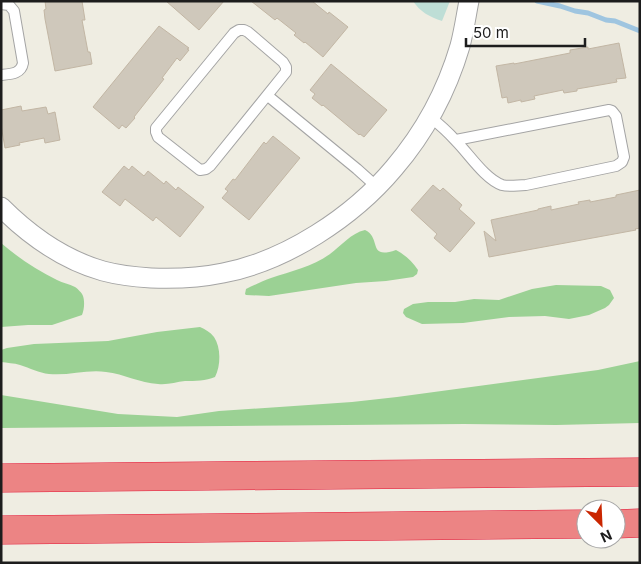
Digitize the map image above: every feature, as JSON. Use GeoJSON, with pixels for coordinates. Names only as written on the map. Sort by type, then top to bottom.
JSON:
{"type":"FeatureCollection","features":[{"type":"Feature","properties":{"kind":"highway"},"geometry":{"type":"LineString","coordinates":[[1,478],[640,472]]}},
{"type":"Feature","properties":{"kind":"highway"},"geometry":{"type":"LineString","coordinates":[[626,524],[640,523]]}},
{"type":"Feature","properties":{"kind":"highway"},"geometry":{"type":"LineString","coordinates":[[1,530],[576,524]]}},
{"type":"Feature","properties":{"kind":"street"},"geometry":{"type":"LineString","coordinates":[[1,207],[15,220],[58,252],[86,265],[136,277],[180,279],[225,273],[275,256],[320,232],[344,216],[377,187],[400,160],[430,116],[452,72],[460,46],[469,1]]}},
{"type":"Feature","properties":{"kind":"lane"},"geometry":{"type":"LineString","coordinates":[[1,4],[9,5],[14,11],[23,61],[22,67],[18,72],[1,76]]}},
{"type":"Feature","properties":{"kind":"lane"},"geometry":{"type":"LineString","coordinates":[[239,30],[248,32],[285,65],[285,74],[268,96],[209,168],[202,170],[197,168],[156,134],[158,125],[234,33],[239,30]]}},
{"type":"Feature","properties":{"kind":"lane"},"geometry":{"type":"LineString","coordinates":[[268,96],[377,187]]}},
{"type":"Feature","properties":{"kind":"lane"},"geometry":{"type":"LineString","coordinates":[[430,116],[456,140],[490,178],[502,184],[526,184],[616,166],[622,162],[624,157],[616,116],[609,110],[456,140]]}},
{"type":"Feature","properties":{"kind":"green space"},"geometry":{"type":"Polygon","coordinates":[[[365,230],[373,238],[378,250],[387,252],[396,250],[408,258],[416,267],[418,270],[417,274],[413,277],[356,283],[269,296],[245,294],[246,289],[323,258],[351,237],[365,230]]]}},
{"type":"Feature","properties":{"kind":"green space"},"geometry":{"type":"Polygon","coordinates":[[[1,243],[35,268],[77,289],[84,298],[82,315],[52,325],[1,327],[1,243]]]}},
{"type":"Feature","properties":{"kind":"green space"},"geometry":{"type":"Polygon","coordinates":[[[556,285],[601,286],[610,290],[614,298],[605,308],[589,315],[569,319],[545,316],[509,317],[463,323],[422,324],[406,317],[403,313],[404,309],[413,304],[474,299],[499,300],[532,289],[556,285]]]}},
{"type":"Feature","properties":{"kind":"green space"},"geometry":{"type":"Polygon","coordinates":[[[200,327],[214,337],[219,351],[218,368],[215,377],[204,380],[158,384],[99,371],[49,374],[18,364],[1,362],[1,350],[7,348],[34,344],[108,341],[157,332],[200,327]]]}},
{"type":"Feature","properties":{"kind":"green space"},"geometry":{"type":"Polygon","coordinates":[[[640,361],[640,423],[1,428],[1,395],[118,414],[177,417],[219,411],[397,397],[598,370],[640,361]]]}},
{"type":"Feature","properties":{"kind":"shaded area"},"geometry":{"type":"Polygon","coordinates":[[[413,1],[450,1],[442,21],[426,14],[413,1]]]}},
{"type":"Feature","properties":{"kind":"building"},"geometry":{"type":"Polygon","coordinates":[[[45,1],[82,1],[85,20],[82,20],[92,64],[55,71],[45,19],[45,1]]]}},
{"type":"Feature","properties":{"kind":"building"},"geometry":{"type":"Polygon","coordinates":[[[166,1],[224,1],[199,30],[166,1]]]}},
{"type":"Feature","properties":{"kind":"building"},"geometry":{"type":"Polygon","coordinates":[[[251,1],[312,1],[348,27],[323,57],[294,35],[296,33],[277,18],[275,20],[251,1]]]}},
{"type":"Feature","properties":{"kind":"building"},"geometry":{"type":"Polygon","coordinates":[[[159,26],[189,48],[187,49],[189,50],[180,61],[177,58],[135,118],[126,128],[122,125],[119,129],[93,107],[159,26]]]}},
{"type":"Feature","properties":{"kind":"building"},"geometry":{"type":"Polygon","coordinates":[[[619,43],[626,78],[616,79],[617,82],[577,89],[577,91],[564,93],[563,90],[534,96],[535,99],[521,102],[521,100],[508,103],[507,97],[502,98],[496,66],[570,53],[570,50],[588,47],[588,49],[619,43]]]}},
{"type":"Feature","properties":{"kind":"building"},"geometry":{"type":"Polygon","coordinates":[[[331,64],[387,110],[364,137],[312,98],[315,94],[310,90],[331,64]]]}},
{"type":"Feature","properties":{"kind":"building"},"geometry":{"type":"Polygon","coordinates":[[[21,106],[22,111],[46,107],[48,114],[55,112],[60,140],[45,143],[44,138],[5,148],[1,125],[1,110],[21,106]]]}},
{"type":"Feature","properties":{"kind":"building"},"geometry":{"type":"Polygon","coordinates":[[[273,136],[300,158],[249,220],[222,198],[228,191],[225,189],[233,179],[235,180],[264,142],[266,144],[273,136]]]}},
{"type":"Feature","properties":{"kind":"building"},"geometry":{"type":"Polygon","coordinates":[[[124,166],[129,170],[132,166],[144,176],[148,171],[164,184],[166,181],[176,190],[178,187],[204,207],[180,237],[156,217],[153,221],[125,199],[120,206],[102,192],[124,166]]]}},
{"type":"Feature","properties":{"kind":"building"},"geometry":{"type":"Polygon","coordinates":[[[433,185],[440,191],[443,188],[462,205],[459,209],[475,223],[450,252],[434,238],[437,234],[411,210],[433,185]]]}},
{"type":"Feature","properties":{"kind":"building"},"geometry":{"type":"Polygon","coordinates":[[[640,190],[640,228],[636,230],[489,257],[484,231],[496,241],[491,220],[551,206],[551,210],[579,204],[578,202],[590,200],[590,202],[616,197],[616,195],[640,190]]]}},
{"type":"Feature","properties":{"kind":"waterway"},"geometry":{"type":"LineString","coordinates":[[537,1],[588,13],[640,31]]}}]}
